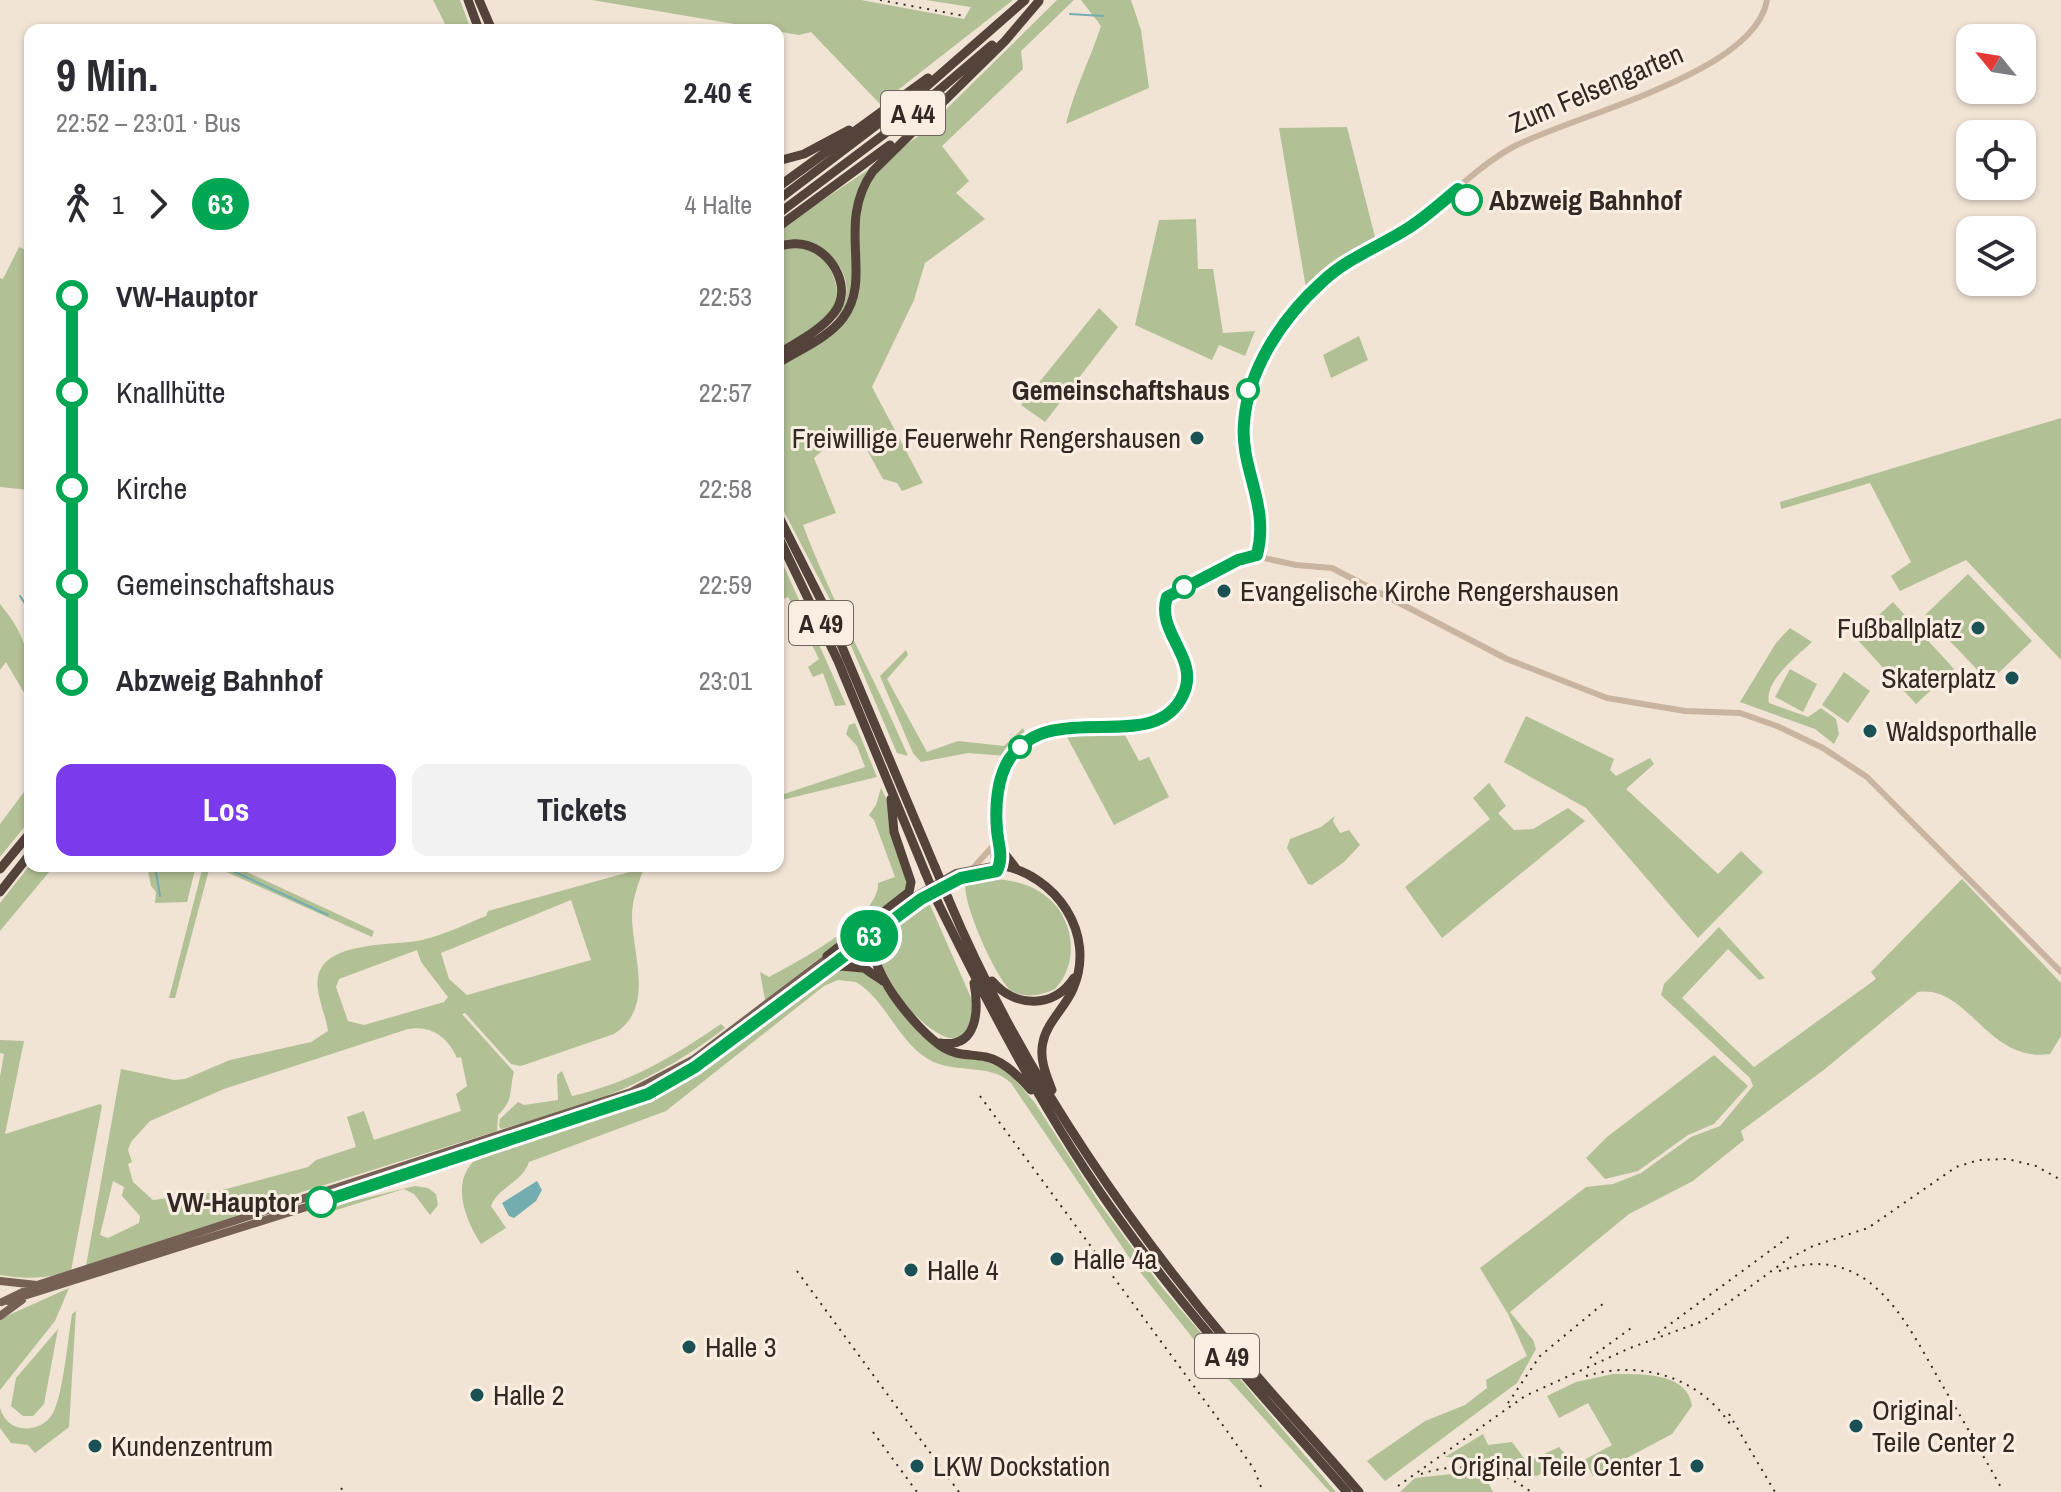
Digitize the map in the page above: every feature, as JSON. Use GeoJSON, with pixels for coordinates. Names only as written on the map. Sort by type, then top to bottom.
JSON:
{"type":"FeatureCollection","features":[{"type":"Feature","properties":{"kind":"highway"},"geometry":{"type":"LineString","coordinates":[[468,0],[477,24]]}},
{"type":"Feature","properties":{"kind":"highway"},"geometry":{"type":"LineString","coordinates":[[479,0],[489,24]]}},
{"type":"Feature","properties":{"kind":"highway"},"geometry":{"type":"LineString","coordinates":[[784,183],[884,111],[1024,0]]}},
{"type":"Feature","properties":{"kind":"highway","name":"A 44"},"geometry":{"type":"LineString","coordinates":[[784,195],[919,93],[1024,0]]}},
{"type":"Feature","properties":{"kind":"highway"},"geometry":{"type":"LineString","coordinates":[[784,359],[832,329],[849,309],[855,285],[853,223],[857,197],[873,171],[1005,41],[1040,1]]}},
{"type":"Feature","properties":{"kind":"highway","name":"A 44"},"geometry":{"type":"LineString","coordinates":[[784,209],[911,114],[1040,1]]}},
{"type":"Feature","properties":{"kind":"highway"},"geometry":{"type":"LineString","coordinates":[[784,159],[804,154],[884,111]]}},
{"type":"Feature","properties":{"kind":"highway"},"geometry":{"type":"LineString","coordinates":[[784,223],[927,116]]}},
{"type":"Feature","properties":{"kind":"highway"},"geometry":{"type":"LineString","coordinates":[[784,245],[796,243],[819,251],[836,270],[842,291],[841,303],[827,322],[784,350]]}},
{"type":"Feature","properties":{"kind":"highway","name":"A 49"},"geometry":{"type":"LineString","coordinates":[[784,527],[829,616],[903,789],[935,867],[943,901],[972,972],[1050,1115],[1114,1212],[1177,1295],[1354,1491]]}},
{"type":"Feature","properties":{"kind":"highway","name":"A 49"},"geometry":{"type":"LineString","coordinates":[[784,548],[838,661],[925,872],[1062,1115],[1094,1165],[1184,1288],[1354,1491]]}},
{"type":"Feature","properties":{"kind":"highway"},"geometry":{"type":"LineString","coordinates":[[827,956],[909,892],[911,882],[894,832],[891,792]]}},
{"type":"Feature","properties":{"kind":"highway"},"geometry":{"type":"LineString","coordinates":[[0,869],[24,840]]}},
{"type":"Feature","properties":{"kind":"highway"},"geometry":{"type":"LineString","coordinates":[[998,846],[1018,870]]}},
{"type":"Feature","properties":{"kind":"highway"},"geometry":{"type":"LineString","coordinates":[[0,892],[24,862]]}},
{"type":"Feature","properties":{"kind":"highway"},"geometry":{"type":"LineString","coordinates":[[997,867],[1018,870],[1052,891],[1068,910],[1077,934],[1078,967],[1072,992],[1050,1025],[1042,1047],[1045,1072],[1062,1115]]}},
{"type":"Feature","properties":{"kind":"highway"},"geometry":{"type":"LineString","coordinates":[[997,867],[1031,876]]}},
{"type":"Feature","properties":{"kind":"highway"},"geometry":{"type":"LineString","coordinates":[[876,931],[871,951],[883,981]]}},
{"type":"Feature","properties":{"kind":"highway"},"geometry":{"type":"LineString","coordinates":[[851,945],[865,969],[883,981],[933,1039],[952,1052],[1000,1062],[1027,1086],[1050,1115]]}},
{"type":"Feature","properties":{"kind":"highway"},"geometry":{"type":"LineString","coordinates":[[971,949],[998,988],[1027,1002],[1059,994],[1078,967]]}},
{"type":"Feature","properties":{"kind":"highway"},"geometry":{"type":"LineString","coordinates":[[818,973],[841,966],[865,969]]}},
{"type":"Feature","properties":{"kind":"highway"},"geometry":{"type":"LineString","coordinates":[[933,1039],[955,1043],[974,1028],[978,1009],[972,972]]}},
{"type":"Feature","properties":{"kind":"main road"},"geometry":{"type":"LineString","coordinates":[[1,1302],[37,1285],[98,1271],[648,1094],[695,1067],[934,884],[973,868],[997,867]]}},
{"type":"Feature","properties":{"kind":"main road"},"geometry":{"type":"LineString","coordinates":[[1,1302],[25,1299],[98,1271],[631,1092],[694,1059],[827,956],[876,931],[950,882],[997,867]]}},
{"type":"Feature","properties":{"kind":"main road"},"geometry":{"type":"LineString","coordinates":[[0,1281],[37,1285]]}},
{"type":"Feature","properties":{"kind":"main road"},"geometry":{"type":"LineString","coordinates":[[0,1316],[25,1299]]}},
{"type":"Feature","properties":{"kind":"street","name":"Zum Felsengarten"},"geometry":{"type":"LineString","coordinates":[[1257,555],[1262,518],[1243,436],[1248,390],[1265,353],[1322,281],[1409,228],[1510,149],[1564,123],[1658,90],[1711,61],[1756,28],[1767,0]]}},
{"type":"Feature","properties":{"kind":"street"},"geometry":{"type":"LineString","coordinates":[[997,867],[1003,771],[1015,753],[1033,737],[1062,727],[1145,725],[1165,717],[1178,705],[1188,675],[1187,663],[1166,620],[1165,602],[1171,593],[1238,560],[1257,555],[1344,572],[1421,617],[1507,659],[1607,698],[1685,711],[1740,713],[1823,748],[1867,777],[1898,805],[2061,972]]}},
{"type":"Feature","properties":{"kind":"street"},"geometry":{"type":"LineString","coordinates":[[973,868],[998,846]]}},
{"type":"Feature","properties":{"kind":"green space"},"geometry":{"type":"Polygon","coordinates":[[[433,0],[460,0],[469,24],[445,24],[433,0]]]}},
{"type":"Feature","properties":{"kind":"green space"},"geometry":{"type":"Polygon","coordinates":[[[592,0],[861,0],[964,19],[971,7],[926,0],[1013,0],[880,104],[811,32],[799,35],[784,32],[784,24],[734,24],[592,0]]]}},
{"type":"Feature","properties":{"kind":"green space"},"geometry":{"type":"Polygon","coordinates":[[[1057,0],[1074,0],[1021,51],[1023,69],[942,146],[969,181],[956,193],[985,219],[925,263],[914,300],[872,387],[923,483],[902,491],[897,483],[883,479],[867,450],[848,428],[814,458],[836,513],[803,525],[827,584],[908,756],[897,753],[838,615],[784,512],[784,362],[853,308],[857,300],[833,321],[846,297],[846,282],[841,269],[821,249],[808,243],[784,241],[784,226],[920,135],[1057,0]]]}},
{"type":"Feature","properties":{"kind":"green space"},"geometry":{"type":"Polygon","coordinates":[[[1081,0],[1131,0],[1141,30],[1149,88],[1066,124],[1101,26],[1081,0]]]}},
{"type":"Feature","properties":{"kind":"green space"},"geometry":{"type":"Polygon","coordinates":[[[1347,127],[1376,241],[1357,249],[1306,288],[1279,128],[1347,127]]]}},
{"type":"Feature","properties":{"kind":"green space"},"geometry":{"type":"Polygon","coordinates":[[[1196,219],[1198,269],[1213,269],[1223,333],[1255,331],[1245,356],[1219,345],[1212,360],[1135,325],[1159,220],[1196,219]]]}},
{"type":"Feature","properties":{"kind":"green space"},"geometry":{"type":"Polygon","coordinates":[[[19,247],[24,249],[24,489],[0,487],[0,278],[3,279],[19,247]]]}},
{"type":"Feature","properties":{"kind":"green space"},"geometry":{"type":"Polygon","coordinates":[[[802,247],[819,256],[830,268],[838,302],[820,324],[784,347],[784,248],[802,247]]]}},
{"type":"Feature","properties":{"kind":"green space"},"geometry":{"type":"Polygon","coordinates":[[[1099,308],[1118,327],[1045,422],[1021,405],[1099,308]]]}},
{"type":"Feature","properties":{"kind":"green space"},"geometry":{"type":"Polygon","coordinates":[[[1359,336],[1368,360],[1331,378],[1323,355],[1359,336]]]}},
{"type":"Feature","properties":{"kind":"green space"},"geometry":{"type":"Polygon","coordinates":[[[2061,418],[2061,660],[1966,560],[1900,591],[1891,576],[1911,562],[1870,483],[1781,509],[1780,502],[2061,418]]]}},
{"type":"Feature","properties":{"kind":"green space"},"geometry":{"type":"Polygon","coordinates":[[[784,566],[846,705],[835,706],[823,673],[813,677],[808,667],[819,659],[788,597],[784,599],[784,566]]]}},
{"type":"Feature","properties":{"kind":"green space","name":"Fußballplatz"},"geometry":{"type":"Polygon","coordinates":[[[1968,574],[2032,641],[1989,682],[1925,615],[1968,574]]]}},
{"type":"Feature","properties":{"kind":"green space","name":"Fußballplatz"},"geometry":{"type":"Polygon","coordinates":[[[1893,602],[1954,669],[1916,704],[1855,637],[1893,602]]]}},
{"type":"Feature","properties":{"kind":"green space"},"geometry":{"type":"Polygon","coordinates":[[[0,604],[10,616],[24,644],[24,693],[6,662],[0,670],[0,604]]]}},
{"type":"Feature","properties":{"kind":"green space"},"geometry":{"type":"Polygon","coordinates":[[[1790,628],[1812,642],[1776,678],[1769,703],[1808,717],[1821,708],[1836,719],[1839,734],[1834,744],[1815,729],[1740,702],[1776,643],[1790,628]]]}},
{"type":"Feature","properties":{"kind":"green space"},"geometry":{"type":"Polygon","coordinates":[[[906,650],[908,655],[887,679],[927,752],[958,741],[1004,746],[1023,728],[1027,738],[1006,756],[968,753],[921,762],[913,753],[880,676],[906,650]]]}},
{"type":"Feature","properties":{"kind":"green space"},"geometry":{"type":"Polygon","coordinates":[[[1790,669],[1817,684],[1803,712],[1775,697],[1790,669]]]}},
{"type":"Feature","properties":{"kind":"green space"},"geometry":{"type":"Polygon","coordinates":[[[1844,672],[1870,691],[1848,723],[1822,705],[1844,672]]]}},
{"type":"Feature","properties":{"kind":"green space"},"geometry":{"type":"Polygon","coordinates":[[[1526,716],[1614,759],[1610,770],[1616,776],[1650,758],[1654,764],[1626,789],[1718,874],[1741,851],[1763,872],[1698,938],[1586,808],[1504,762],[1526,716]]]}},
{"type":"Feature","properties":{"kind":"green space"},"geometry":{"type":"Polygon","coordinates":[[[855,723],[877,777],[784,800],[784,794],[865,767],[857,746],[846,734],[849,725],[855,723]]]}},
{"type":"Feature","properties":{"kind":"green space"},"geometry":{"type":"Polygon","coordinates":[[[1066,735],[1125,735],[1139,761],[1149,757],[1169,797],[1114,825],[1066,735]]]}},
{"type":"Feature","properties":{"kind":"green space"},"geometry":{"type":"Polygon","coordinates":[[[1489,783],[1506,806],[1498,813],[1514,830],[1533,829],[1568,808],[1585,821],[1442,938],[1405,887],[1490,819],[1473,798],[1489,783]]]}},
{"type":"Feature","properties":{"kind":"green space"},"geometry":{"type":"Polygon","coordinates":[[[881,788],[888,802],[908,890],[765,1000],[760,972],[769,977],[835,938],[866,911],[875,897],[878,883],[895,877],[874,820],[869,815],[881,788]]]}},
{"type":"Feature","properties":{"kind":"green space"},"geometry":{"type":"Polygon","coordinates":[[[24,792],[24,827],[0,857],[0,824],[24,792]]]}},
{"type":"Feature","properties":{"kind":"green space"},"geometry":{"type":"Polygon","coordinates":[[[1335,816],[1333,821],[1340,833],[1349,830],[1360,845],[1344,862],[1312,885],[1308,884],[1287,848],[1290,839],[1321,827],[1335,816]]]}},
{"type":"Feature","properties":{"kind":"green space"},"geometry":{"type":"Polygon","coordinates":[[[24,872],[49,872],[0,931],[0,903],[24,872]]]}},
{"type":"Feature","properties":{"kind":"green space"},"geometry":{"type":"Polygon","coordinates":[[[148,872],[194,872],[187,902],[155,903],[156,892],[151,886],[148,872]]]}},
{"type":"Feature","properties":{"kind":"green space"},"geometry":{"type":"Polygon","coordinates":[[[201,872],[208,872],[175,998],[169,998],[201,872]]]}},
{"type":"Feature","properties":{"kind":"green space"},"geometry":{"type":"Polygon","coordinates":[[[226,872],[247,872],[374,931],[372,937],[226,872]]]}},
{"type":"Feature","properties":{"kind":"green space"},"geometry":{"type":"Polygon","coordinates":[[[629,872],[643,872],[632,911],[638,996],[627,1023],[614,1034],[521,1066],[511,1064],[465,1013],[462,1014],[514,1072],[509,1100],[498,1115],[497,1131],[270,1202],[267,1208],[86,1266],[121,1069],[174,1080],[185,1079],[230,1060],[311,1042],[328,1031],[317,983],[323,965],[334,956],[363,947],[430,938],[486,916],[488,911],[629,872]],[[571,900],[441,953],[449,979],[467,995],[591,960],[571,900]],[[417,950],[339,979],[336,987],[348,1021],[364,1025],[444,1002],[448,997],[421,962],[417,950]],[[408,1029],[224,1089],[150,1121],[131,1142],[128,1150],[133,1182],[153,1200],[215,1192],[308,1167],[316,1160],[356,1147],[347,1117],[364,1111],[374,1140],[461,1111],[456,1094],[467,1086],[461,1057],[457,1058],[449,1044],[438,1034],[424,1029],[408,1029]],[[113,1181],[100,1235],[108,1238],[139,1223],[140,1216],[122,1196],[124,1187],[113,1181]]]}},
{"type":"Feature","properties":{"kind":"green space"},"geometry":{"type":"Polygon","coordinates":[[[989,878],[1012,881],[1035,889],[1057,907],[1064,918],[1071,942],[1070,955],[1063,979],[1055,989],[1022,995],[1005,984],[989,957],[966,892],[966,883],[989,878]]]}},
{"type":"Feature","properties":{"kind":"green space"},"geometry":{"type":"Polygon","coordinates":[[[1962,879],[2061,983],[2061,1036],[2050,1054],[2028,1054],[2010,1047],[1951,1000],[1936,993],[1918,992],[1825,1069],[1741,1131],[1744,1140],[1693,1181],[1629,1214],[1510,1312],[1533,1340],[1536,1349],[1517,1383],[1385,1481],[1367,1461],[1425,1421],[1465,1405],[1487,1388],[1486,1380],[1527,1356],[1508,1314],[1480,1268],[1586,1187],[1613,1184],[1641,1173],[1691,1137],[1720,1126],[1753,1086],[1750,1078],[1661,995],[1664,984],[1719,927],[1765,978],[1759,980],[1728,949],[1682,998],[1754,1067],[1876,979],[1871,972],[1962,879]]]}},
{"type":"Feature","properties":{"kind":"green space"},"geometry":{"type":"Polygon","coordinates":[[[927,898],[972,1000],[969,1026],[959,1037],[945,1036],[911,1011],[883,973],[875,954],[879,932],[927,898]]]}},
{"type":"Feature","properties":{"kind":"green space"},"geometry":{"type":"Polygon","coordinates":[[[835,970],[864,971],[881,985],[925,1037],[1007,1070],[1035,1103],[1100,1204],[1160,1285],[1336,1492],[1330,1492],[1203,1351],[1133,1263],[1011,1083],[982,1070],[949,1067],[928,1059],[908,1041],[876,999],[856,982],[838,980],[824,986],[666,1111],[529,1162],[521,1175],[499,1194],[491,1206],[506,1228],[481,1244],[470,1225],[463,1203],[463,1181],[473,1162],[672,1085],[835,970]]]}},
{"type":"Feature","properties":{"kind":"green space"},"geometry":{"type":"Polygon","coordinates":[[[721,1024],[725,1028],[700,1046],[619,1091],[561,1113],[501,1129],[499,1126],[500,1119],[518,1102],[524,1105],[558,1100],[557,1075],[562,1071],[572,1096],[593,1091],[650,1068],[721,1024]]]}},
{"type":"Feature","properties":{"kind":"green space"},"geometry":{"type":"Polygon","coordinates":[[[0,1040],[24,1041],[5,1134],[100,1104],[102,1106],[71,1271],[54,1276],[0,1275],[0,1077],[4,1054],[0,1053],[0,1040]]]}},
{"type":"Feature","properties":{"kind":"green space"},"geometry":{"type":"Polygon","coordinates":[[[1714,1055],[1748,1086],[1714,1124],[1688,1135],[1638,1171],[1605,1179],[1586,1158],[1607,1137],[1714,1055]]]}},
{"type":"Feature","properties":{"kind":"green space"},"geometry":{"type":"Polygon","coordinates":[[[415,1186],[428,1188],[436,1194],[438,1205],[430,1215],[414,1194],[404,1189],[333,1211],[328,1207],[415,1186]]]}},
{"type":"Feature","properties":{"kind":"green space"},"geometry":{"type":"Polygon","coordinates":[[[69,1288],[55,1321],[0,1390],[0,1319],[69,1288]]]}},
{"type":"Feature","properties":{"kind":"green space"},"geometry":{"type":"Polygon","coordinates":[[[76,1311],[69,1427],[35,1453],[28,1445],[11,1443],[0,1428],[0,1408],[9,1423],[24,1428],[40,1425],[53,1413],[62,1380],[72,1314],[76,1311]]]}},
{"type":"Feature","properties":{"kind":"green space"},"geometry":{"type":"Polygon","coordinates":[[[58,1329],[44,1404],[33,1416],[23,1416],[11,1406],[16,1378],[58,1329]]]}},
{"type":"Feature","properties":{"kind":"green space"},"geometry":{"type":"Polygon","coordinates":[[[1613,1374],[1649,1375],[1672,1381],[1689,1395],[1692,1406],[1672,1434],[1593,1476],[1584,1460],[1612,1445],[1588,1403],[1559,1418],[1547,1396],[1576,1382],[1613,1374]]]}},
{"type":"Feature","properties":{"kind":"green space"},"geometry":{"type":"Polygon","coordinates":[[[1483,1434],[1488,1445],[1512,1442],[1527,1462],[1559,1447],[1569,1458],[1537,1476],[1506,1471],[1478,1459],[1445,1457],[1483,1434]]]}},
{"type":"Feature","properties":{"kind":"green space"},"geometry":{"type":"Polygon","coordinates":[[[1452,1474],[1486,1478],[1493,1492],[1400,1492],[1415,1478],[1452,1474]]]}},
{"type":"Feature","properties":{"kind":"water"},"geometry":{"type":"Polygon","coordinates":[[[537,1181],[542,1190],[536,1201],[514,1218],[509,1216],[502,1203],[537,1181]]]}},
{"type":"Feature","properties":{"kind":"waterway"},"geometry":{"type":"LineString","coordinates":[[1070,14],[1103,16]]}},
{"type":"Feature","properties":{"kind":"waterway"},"geometry":{"type":"LineString","coordinates":[[20,596],[24,602]]}},
{"type":"Feature","properties":{"kind":"waterway"},"geometry":{"type":"LineString","coordinates":[[156,872],[160,896]]}},
{"type":"Feature","properties":{"kind":"waterway"},"geometry":{"type":"LineString","coordinates":[[235,872],[328,915]]}},
{"type":"Feature","properties":{"kind":"railway"},"geometry":{"type":"LineString","coordinates":[[880,0],[964,16]]}},
{"type":"Feature","properties":{"kind":"railway"},"geometry":{"type":"LineString","coordinates":[[980,1096],[1227,1431],[1254,1469],[1263,1492]]}},
{"type":"Feature","properties":{"kind":"railway"},"geometry":{"type":"LineString","coordinates":[[1398,1486],[1525,1396],[1630,1348],[1703,1321],[1788,1259],[1813,1246],[1868,1228],[1956,1167],[1979,1160],[2007,1159],[2036,1166],[2061,1180]]}},
{"type":"Feature","properties":{"kind":"railway"},"geometry":{"type":"LineString","coordinates":[[1658,1333],[1790,1236]]}},
{"type":"Feature","properties":{"kind":"railway"},"geometry":{"type":"LineString","coordinates":[[1779,1271],[1810,1264],[1837,1267],[1860,1276],[1880,1292],[1913,1335],[2002,1489]]}},
{"type":"Feature","properties":{"kind":"railway"},"geometry":{"type":"LineString","coordinates":[[797,1271],[959,1492]]}},
{"type":"Feature","properties":{"kind":"railway"},"geometry":{"type":"LineString","coordinates":[[1508,1403],[1540,1356],[1604,1303]]}},
{"type":"Feature","properties":{"kind":"railway"},"geometry":{"type":"LineString","coordinates":[[1590,1358],[1634,1326]]}},
{"type":"Feature","properties":{"kind":"railway"},"geometry":{"type":"LineString","coordinates":[[1586,1376],[1628,1370],[1668,1377],[1704,1396],[1732,1427]]}},
{"type":"Feature","properties":{"kind":"railway"},"geometry":{"type":"LineString","coordinates":[[1729,1414],[1775,1492]]}},
{"type":"Feature","properties":{"kind":"railway"},"geometry":{"type":"LineString","coordinates":[[873,1432],[917,1492]]}},
{"type":"Feature","properties":{"kind":"railway"},"geometry":{"type":"LineString","coordinates":[[1421,1474],[1449,1468],[1478,1469],[1506,1477],[1531,1492]]}},
{"type":"Feature","properties":{"kind":"railway"},"geometry":{"type":"LineString","coordinates":[[341,1488],[344,1492]]}},
{"type":"Feature","properties":{"kind":"bus line","name":"63"},"geometry":{"type":"LineString","coordinates":[[321,1202],[648,1094],[695,1067],[921,899],[950,882],[997,871],[1001,861],[997,829],[999,791],[1002,775],[1011,757],[1033,737],[1050,730],[1145,725],[1165,717],[1176,708],[1187,686],[1188,675],[1187,663],[1166,620],[1167,597],[1238,560],[1257,555],[1262,518],[1245,455],[1243,425],[1248,390],[1265,353],[1291,316],[1322,281],[1366,251],[1409,228],[1458,189],[1467,200]]}},
{"type":"Feature","properties":{"kind":"place","name":"Abzweig Bahnhof"},"geometry":{"type":"Point","coordinates":[1467,200]}},
{"type":"Feature","properties":{"kind":"place","name":"Gemeinschaftshaus"},"geometry":{"type":"Point","coordinates":[1248,390]}},
{"type":"Feature","properties":{"kind":"place","name":"Freiwillige Feuerwehr Rengershausen"},"geometry":{"type":"Point","coordinates":[1197,438]}},
{"type":"Feature","properties":{"kind":"place","name":"Evangelische Kirche Rengershausen"},"geometry":{"type":"Point","coordinates":[1224,591]}},
{"type":"Feature","properties":{"kind":"place","name":"Fußballplatz"},"geometry":{"type":"Point","coordinates":[1978,628]}},
{"type":"Feature","properties":{"kind":"place","name":"Skaterplatz"},"geometry":{"type":"Point","coordinates":[2012,678]}},
{"type":"Feature","properties":{"kind":"place","name":"Waldsporthalle"},"geometry":{"type":"Point","coordinates":[1870,731]}},
{"type":"Feature","properties":{"kind":"place","name":"VW-Hauptor"},"geometry":{"type":"Point","coordinates":[321,1202]}},
{"type":"Feature","properties":{"kind":"place","name":"Halle 4a"},"geometry":{"type":"Point","coordinates":[1057,1259]}},
{"type":"Feature","properties":{"kind":"place","name":"Halle 4"},"geometry":{"type":"Point","coordinates":[911,1270]}},
{"type":"Feature","properties":{"kind":"place","name":"Halle 3"},"geometry":{"type":"Point","coordinates":[689,1347]}},
{"type":"Feature","properties":{"kind":"place","name":"Halle 2"},"geometry":{"type":"Point","coordinates":[477,1395]}},
{"type":"Feature","properties":{"kind":"place","name":"Original Teile Center 2"},"geometry":{"type":"Point","coordinates":[1856,1426]}},
{"type":"Feature","properties":{"kind":"place","name":"Kundenzentrum"},"geometry":{"type":"Point","coordinates":[95,1446]}},
{"type":"Feature","properties":{"kind":"place","name":"LKW Dockstation"},"geometry":{"type":"Point","coordinates":[917,1466]}},
{"type":"Feature","properties":{"kind":"place","name":"Original Teile Center 1"},"geometry":{"type":"Point","coordinates":[1697,1466]}}]}
